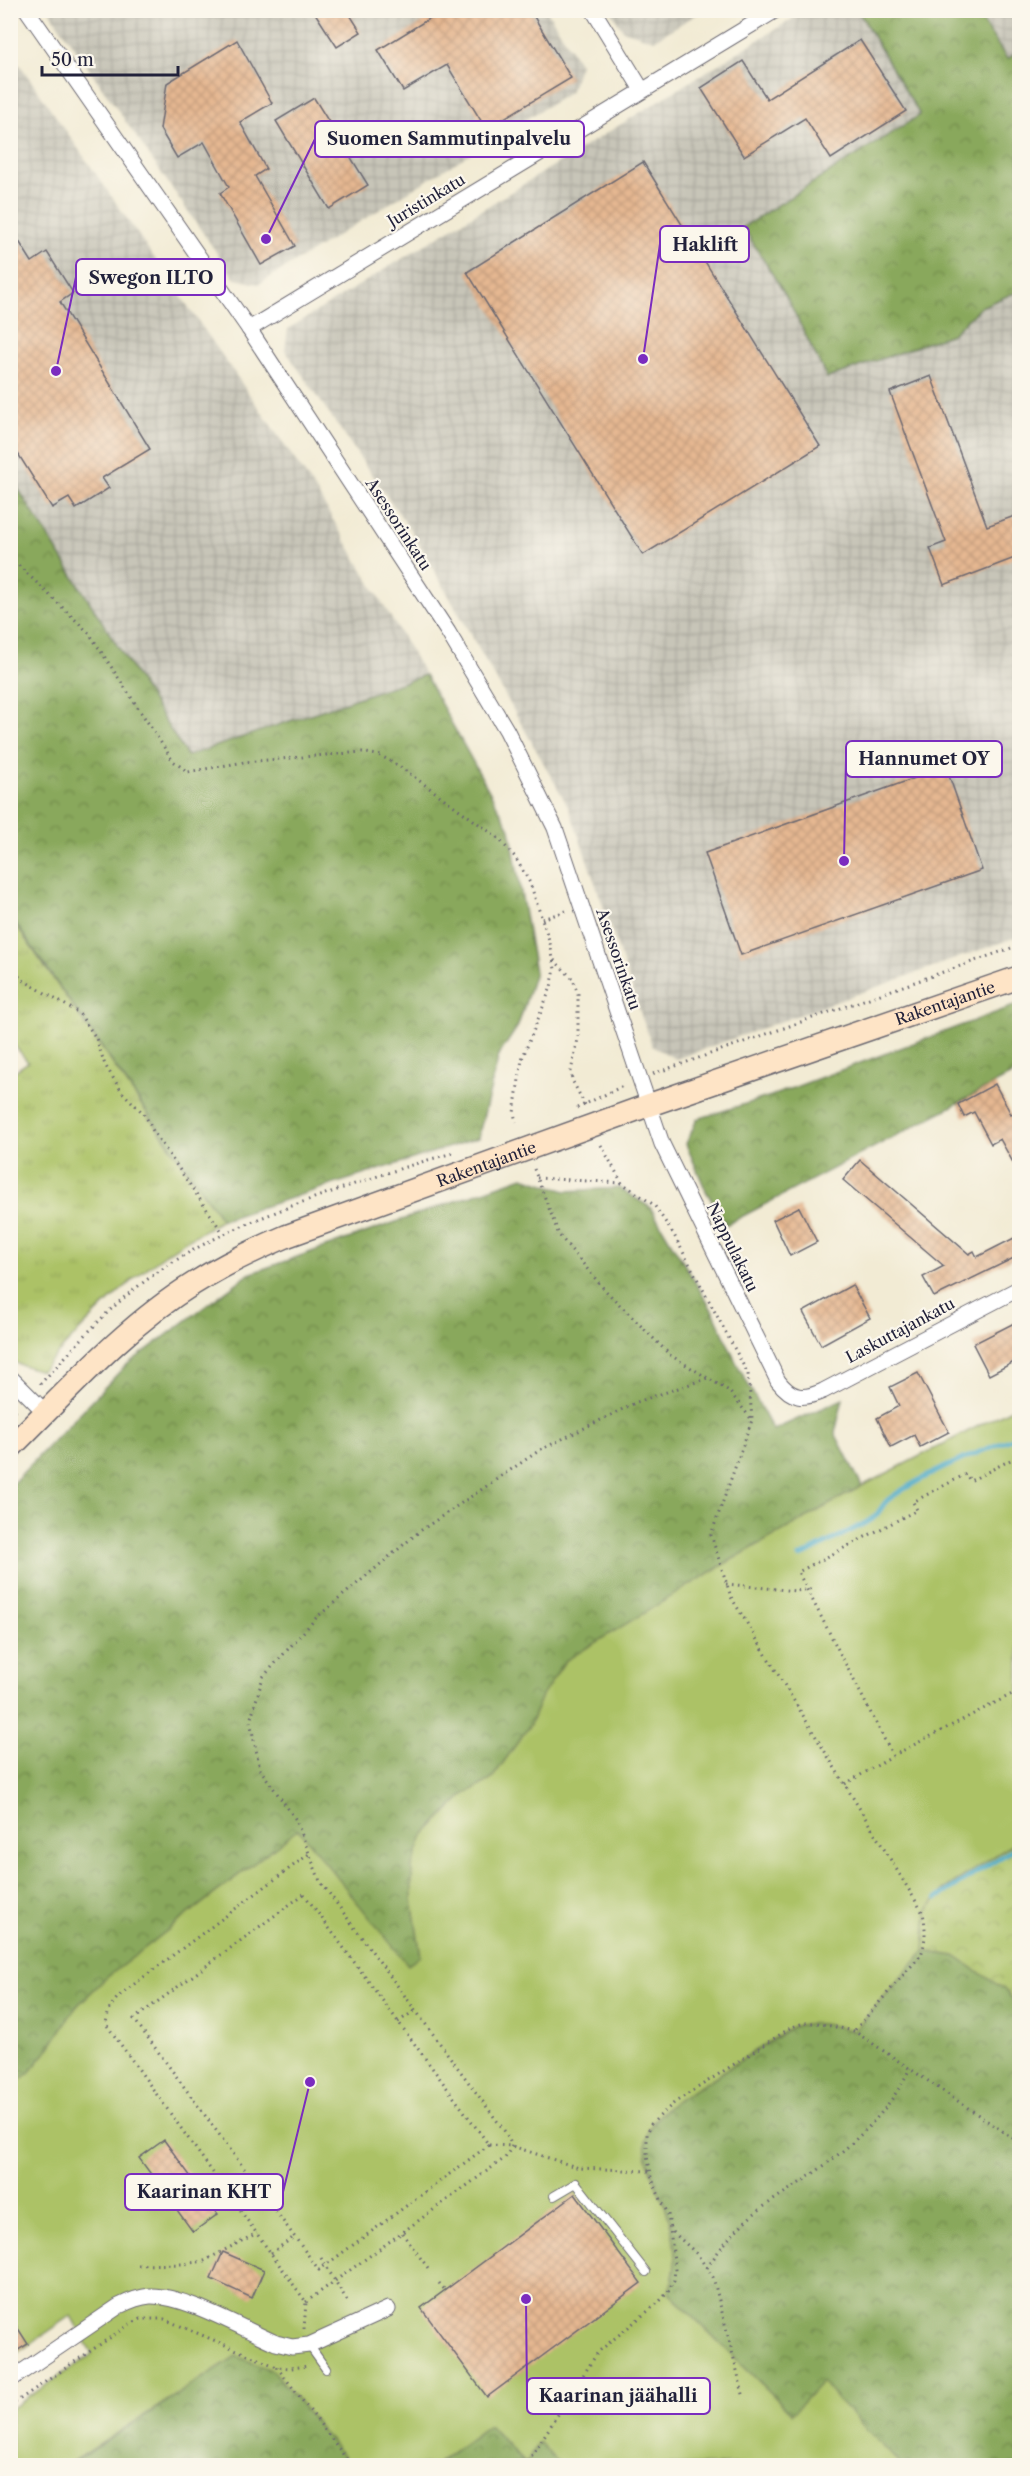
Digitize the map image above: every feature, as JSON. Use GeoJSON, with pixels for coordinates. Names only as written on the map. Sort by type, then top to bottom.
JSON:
{"type":"FeatureCollection","features":[{"type":"Feature","properties":{"kind":"street","name":"Asessorinkatu"},"geometry":{"type":"LineString","coordinates":[[27,10],[249,329],[448,632],[507,731],[555,828],[649,1105]]}},
{"type":"Feature","properties":{"kind":"street"},"geometry":{"type":"LineString","coordinates":[[593,10],[642,90]]}},
{"type":"Feature","properties":{"kind":"street","name":"Juristinkatu"},"geometry":{"type":"LineString","coordinates":[[249,329],[776,10]]}},
{"type":"Feature","properties":{"kind":"street","name":"Rakentajantie"},"geometry":{"type":"LineString","coordinates":[[10,1448],[101,1359],[160,1308],[191,1285],[249,1252],[298,1232],[649,1105],[1020,977]]}},
{"type":"Feature","properties":{"kind":"street","name":"Nappulakatu"},"geometry":{"type":"LineString","coordinates":[[649,1105],[662,1144],[778,1381],[796,1398]]}},
{"type":"Feature","properties":{"kind":"street","name":"Laskuttajankatu"},"geometry":{"type":"LineString","coordinates":[[796,1398],[810,1397],[823,1391],[1020,1288]]}},
{"type":"Feature","properties":{"kind":"street"},"geometry":{"type":"LineString","coordinates":[[10,1377],[46,1413]]}},
{"type":"Feature","properties":{"kind":"street"},"geometry":{"type":"LineString","coordinates":[[10,2380],[119,2306],[134,2299],[149,2296],[166,2297],[184,2303],[276,2343],[292,2347],[309,2345],[388,2309]]}},
{"type":"Feature","properties":{"kind":"lane"},"geometry":{"type":"LineString","coordinates":[[554,2196],[576,2183],[646,2272]]}},
{"type":"Feature","properties":{"kind":"lane"},"geometry":{"type":"LineString","coordinates":[[309,2345],[326,2369]]}},
{"type":"Feature","properties":{"kind":"path"},"geometry":{"type":"LineString","coordinates":[[10,557],[89,633],[173,761],[188,772],[244,762],[346,752],[362,752],[381,756],[417,777],[497,837],[515,857],[530,883],[555,969],[551,987],[522,1059],[514,1113],[516,1122]]}},
{"type":"Feature","properties":{"kind":"path"},"geometry":{"type":"LineString","coordinates":[[542,919],[581,906]]}},
{"type":"Feature","properties":{"kind":"path"},"geometry":{"type":"LineString","coordinates":[[553,958],[573,979],[578,994],[578,1039],[571,1071],[572,1080],[585,1103]]}},
{"type":"Feature","properties":{"kind":"path"},"geometry":{"type":"LineString","coordinates":[[10,968],[23,980],[79,1013],[96,1038],[105,1065],[116,1083],[145,1115],[153,1131],[223,1233]]}},
{"type":"Feature","properties":{"kind":"path"},"geometry":{"type":"LineString","coordinates":[[597,1137],[622,1183],[654,1205],[675,1235],[748,1374],[752,1420],[711,1535],[731,1597],[923,1913],[926,1926],[921,1955],[854,2031]]}},
{"type":"Feature","properties":{"kind":"path"},"geometry":{"type":"LineString","coordinates":[[531,1162],[560,1235],[604,1289],[670,1355],[729,1391],[752,1420]]}},
{"type":"Feature","properties":{"kind":"path"},"geometry":{"type":"LineString","coordinates":[[537,1178],[622,1183]]}},
{"type":"Feature","properties":{"kind":"path"},"geometry":{"type":"LineString","coordinates":[[512,2146],[506,2133],[320,1881],[296,1820],[260,1769],[250,1721],[263,1677],[316,1618],[420,1531],[531,1456],[637,1402],[708,1378]]}},
{"type":"Feature","properties":{"kind":"path"},"geometry":{"type":"LineString","coordinates":[[893,1756],[810,1590],[798,1572],[917,1510],[913,1502],[966,1474],[970,1481],[1020,1455]]}},
{"type":"Feature","properties":{"kind":"path"},"geometry":{"type":"LineString","coordinates":[[726,1584],[796,1591],[810,1590]]}},
{"type":"Feature","properties":{"kind":"path"},"geometry":{"type":"LineString","coordinates":[[845,1784],[898,1753],[1020,1690]]}},
{"type":"Feature","properties":{"kind":"path"},"geometry":{"type":"LineString","coordinates":[[896,1748],[898,1753]]}},
{"type":"Feature","properties":{"kind":"path"},"geometry":{"type":"LineString","coordinates":[[309,1854],[113,2001],[108,2010],[106,2024],[111,2033],[306,2302],[505,2158],[512,2146]]}},
{"type":"Feature","properties":{"kind":"path"},"geometry":{"type":"LineString","coordinates":[[489,2145],[304,1894],[135,2019],[319,2270],[489,2145],[512,2146],[579,2168],[650,2171]]}},
{"type":"Feature","properties":{"kind":"path"},"geometry":{"type":"LineString","coordinates":[[398,2022],[416,2010]]}},
{"type":"Feature","properties":{"kind":"path"},"geometry":{"type":"LineString","coordinates":[[525,2466],[598,2352],[668,2292],[674,2280],[672,2231],[668,2214],[650,2171],[647,2134],[651,2124],[674,2103],[792,2027],[804,2023],[817,2023],[854,2031],[1020,2143]]}},
{"type":"Feature","properties":{"kind":"path"},"geometry":{"type":"LineString","coordinates":[[706,2268],[748,2220],[813,2174],[880,2116],[900,2090],[910,2068]]}},
{"type":"Feature","properties":{"kind":"path"},"geometry":{"type":"LineString","coordinates":[[672,2231],[697,2254],[713,2277],[744,2398]]}},
{"type":"Feature","properties":{"kind":"path"},"geometry":{"type":"LineString","coordinates":[[138,2265],[184,2264],[204,2260],[256,2233]]}},
{"type":"Feature","properties":{"kind":"path"},"geometry":{"type":"LineString","coordinates":[[402,2233],[428,2268]]}},
{"type":"Feature","properties":{"kind":"path"},"geometry":{"type":"LineString","coordinates":[[271,2253],[294,2236]]}},
{"type":"Feature","properties":{"kind":"path"},"geometry":{"type":"LineString","coordinates":[[321,2258],[348,2302]]}},
{"type":"Feature","properties":{"kind":"path"},"geometry":{"type":"LineString","coordinates":[[439,2283],[445,2290]]}},
{"type":"Feature","properties":{"kind":"path"},"geometry":{"type":"LineString","coordinates":[[10,2406],[130,2324],[141,2319],[164,2319],[277,2367],[308,2366],[319,2362]]}},
{"type":"Feature","properties":{"kind":"path"},"geometry":{"type":"LineString","coordinates":[[277,2367],[352,2466]]}},
{"type":"Feature","properties":{"kind":"shaded area"},"geometry":{"type":"Polygon","coordinates":[[[49,11],[547,11],[580,64],[570,92],[259,284],[235,279],[49,11]]]}},
{"type":"Feature","properties":{"kind":"shaded area"},"geometry":{"type":"Polygon","coordinates":[[[611,11],[702,11],[654,40],[623,30],[611,11]]]}},
{"type":"Feature","properties":{"kind":"shaded area"},"geometry":{"type":"Polygon","coordinates":[[[805,11],[1019,11],[1019,936],[676,1059],[652,1046],[569,808],[416,538],[285,350],[288,329],[805,11]]]}},
{"type":"Feature","properties":{"kind":"shaded area"},"geometry":{"type":"Polygon","coordinates":[[[11,64],[20,65],[313,486],[425,675],[187,756],[11,476],[11,64]]]}},
{"type":"Feature","properties":{"kind":"green space"},"geometry":{"type":"Polygon","coordinates":[[[858,11],[976,11],[1007,59],[1019,52],[1019,291],[981,307],[952,334],[827,378],[786,296],[743,227],[920,115],[858,11]]]}},
{"type":"Feature","properties":{"kind":"green space"},"geometry":{"type":"Polygon","coordinates":[[[10,476],[187,756],[425,675],[510,829],[535,972],[518,1026],[499,1055],[478,1138],[222,1220],[11,917],[10,476]]]}},
{"type":"Feature","properties":{"kind":"green space"},"geometry":{"type":"Polygon","coordinates":[[[10,917],[222,1220],[173,1249],[132,1280],[41,1371],[11,1360],[11,1074],[28,1062],[11,1041],[10,917]]]}},
{"type":"Feature","properties":{"kind":"green space"},"geometry":{"type":"Polygon","coordinates":[[[1019,1004],[1019,1071],[726,1225],[706,1191],[686,1144],[697,1119],[771,1096],[1019,1004]]]}},
{"type":"Feature","properties":{"kind":"green space"},"geometry":{"type":"Polygon","coordinates":[[[523,1177],[566,1191],[619,1188],[650,1207],[715,1315],[735,1360],[773,1430],[843,1399],[835,1433],[862,1486],[721,1566],[542,1696],[530,1725],[491,1780],[465,1794],[423,1836],[412,1899],[421,1957],[407,1966],[298,1829],[105,1979],[75,2008],[51,2046],[28,2074],[11,2086],[11,1485],[125,1366],[249,1274],[523,1177]]]}},
{"type":"Feature","properties":{"kind":"green space"},"geometry":{"type":"Polygon","coordinates":[[[1019,1405],[1019,1840],[943,1890],[927,1911],[924,1951],[854,2031],[816,2024],[792,2027],[670,2106],[657,2117],[647,2135],[647,2158],[668,2215],[675,2254],[674,2274],[668,2292],[792,2414],[821,2382],[901,2465],[560,2465],[539,2442],[526,2464],[489,2425],[435,2465],[350,2465],[274,2371],[236,2356],[68,2465],[11,2465],[11,2409],[92,2354],[71,2316],[11,2357],[11,2086],[28,2074],[51,2046],[75,2008],[105,1979],[298,1829],[408,1965],[421,1956],[412,1899],[412,1867],[423,1836],[465,1794],[491,1780],[530,1725],[542,1696],[565,1661],[721,1566],[862,1486],[1019,1405]]]}},
{"type":"Feature","properties":{"kind":"green space"},"geometry":{"type":"Polygon","coordinates":[[[1019,1840],[1019,2007],[1004,1989],[955,1956],[924,1951],[927,1911],[943,1890],[1019,1840]]]}},
{"type":"Feature","properties":{"kind":"green space"},"geometry":{"type":"Polygon","coordinates":[[[924,1951],[955,1956],[1004,1989],[1020,2007],[1019,2465],[901,2465],[821,2383],[792,2414],[668,2292],[673,2274],[674,2243],[668,2215],[646,2158],[645,2146],[647,2135],[657,2117],[677,2100],[792,2027],[816,2024],[854,2031],[924,1951]]]}},
{"type":"Feature","properties":{"kind":"green space"},"geometry":{"type":"Polygon","coordinates":[[[236,2356],[274,2371],[350,2465],[68,2466],[236,2356]]]}},
{"type":"Feature","properties":{"kind":"green space"},"geometry":{"type":"Polygon","coordinates":[[[489,2425],[525,2464],[539,2442],[560,2465],[435,2466],[489,2425]]]}},
{"type":"Feature","properties":{"kind":"building"},"geometry":{"type":"Polygon","coordinates":[[[313,10],[347,10],[361,32],[337,47],[313,10]]]}},
{"type":"Feature","properties":{"kind":"building"},"geometry":{"type":"Polygon","coordinates":[[[443,10],[530,10],[571,78],[486,129],[447,65],[403,91],[378,50],[443,10]]]}},
{"type":"Feature","properties":{"kind":"building"},"geometry":{"type":"Polygon","coordinates":[[[237,40],[272,103],[240,122],[266,169],[255,176],[295,246],[261,265],[220,193],[229,187],[204,142],[177,158],[160,129],[167,83],[237,40]]]}},
{"type":"Feature","properties":{"kind":"building"},"geometry":{"type":"Polygon","coordinates":[[[860,40],[906,111],[831,159],[805,118],[744,156],[701,88],[743,61],[767,99],[860,40]]]}},
{"type":"Feature","properties":{"kind":"building"},"geometry":{"type":"Polygon","coordinates":[[[314,98],[368,185],[329,209],[276,121],[314,98]]]}},
{"type":"Feature","properties":{"kind":"building"},"geometry":{"type":"Polygon","coordinates":[[[643,162],[820,446],[643,555],[467,272],[643,162]]]}},
{"type":"Feature","properties":{"kind":"building"},"geometry":{"type":"Polygon","coordinates":[[[10,227],[32,262],[47,252],[73,293],[60,302],[150,449],[102,478],[109,488],[76,509],[69,498],[52,508],[10,441],[10,227]]]}},
{"type":"Feature","properties":{"kind":"building"},"geometry":{"type":"Polygon","coordinates":[[[931,376],[987,526],[1020,514],[1020,556],[944,585],[930,548],[946,542],[890,392],[931,376]]]}},
{"type":"Feature","properties":{"kind":"building"},"geometry":{"type":"Polygon","coordinates":[[[946,767],[982,870],[741,955],[705,853],[946,767]]]}},
{"type":"Feature","properties":{"kind":"building"},"geometry":{"type":"Polygon","coordinates":[[[995,1084],[1011,1114],[1020,1110],[1020,1175],[1000,1139],[991,1144],[974,1112],[964,1117],[958,1104],[995,1084]]]}},
{"type":"Feature","properties":{"kind":"building"},"geometry":{"type":"Polygon","coordinates":[[[860,1160],[969,1254],[974,1251],[977,1257],[1020,1235],[1020,1255],[934,1297],[923,1277],[944,1266],[843,1180],[860,1160]]]}},
{"type":"Feature","properties":{"kind":"building"},"geometry":{"type":"Polygon","coordinates":[[[799,1207],[817,1242],[790,1256],[773,1220],[799,1207]]]}},
{"type":"Feature","properties":{"kind":"building"},"geometry":{"type":"Polygon","coordinates":[[[852,1285],[870,1318],[821,1345],[803,1312],[852,1285]]]}},
{"type":"Feature","properties":{"kind":"building"},"geometry":{"type":"Polygon","coordinates":[[[1020,1320],[1020,1359],[989,1375],[973,1344],[1020,1320]]]}},
{"type":"Feature","properties":{"kind":"building"},"geometry":{"type":"Polygon","coordinates":[[[918,1373],[949,1432],[920,1447],[914,1435],[891,1447],[877,1418],[899,1406],[890,1387],[918,1373]]]}},
{"type":"Feature","properties":{"kind":"building"},"geometry":{"type":"Polygon","coordinates":[[[164,2140],[218,2214],[193,2232],[139,2158],[164,2140]]]}},
{"type":"Feature","properties":{"kind":"building"},"geometry":{"type":"Polygon","coordinates":[[[575,2194],[641,2283],[487,2397],[421,2308],[575,2194]]]}},
{"type":"Feature","properties":{"kind":"building"},"geometry":{"type":"Polygon","coordinates":[[[223,2252],[264,2270],[252,2298],[211,2279],[223,2252]]]}},
{"type":"Feature","properties":{"kind":"building"},"geometry":{"type":"Polygon","coordinates":[[[10,2316],[28,2344],[10,2355],[10,2316]]]}},
{"type":"Feature","properties":{"kind":"waterway"},"geometry":{"type":"LineString","coordinates":[[800,1557],[871,1520],[889,1499],[917,1481],[1020,1436]]}},
{"type":"Feature","properties":{"kind":"waterway"},"geometry":{"type":"LineString","coordinates":[[937,1898],[1020,1845]]}},
{"type":"Feature","properties":{"kind":"place","name":"Suomen Sammutinpalvelu"},"geometry":{"type":"Point","coordinates":[266,239]}},
{"type":"Feature","properties":{"kind":"place","name":"Haklift"},"geometry":{"type":"Point","coordinates":[643,359]}},
{"type":"Feature","properties":{"kind":"place","name":"Swegon ILTO"},"geometry":{"type":"Point","coordinates":[56,371]}},
{"type":"Feature","properties":{"kind":"place","name":"Hannumet OY"},"geometry":{"type":"Point","coordinates":[844,861]}},
{"type":"Feature","properties":{"kind":"place","name":"Kaarinan KHT"},"geometry":{"type":"Point","coordinates":[310,2082]}},
{"type":"Feature","properties":{"kind":"place","name":"Kaarinan jäähalli"},"geometry":{"type":"Point","coordinates":[526,2299]}}]}
